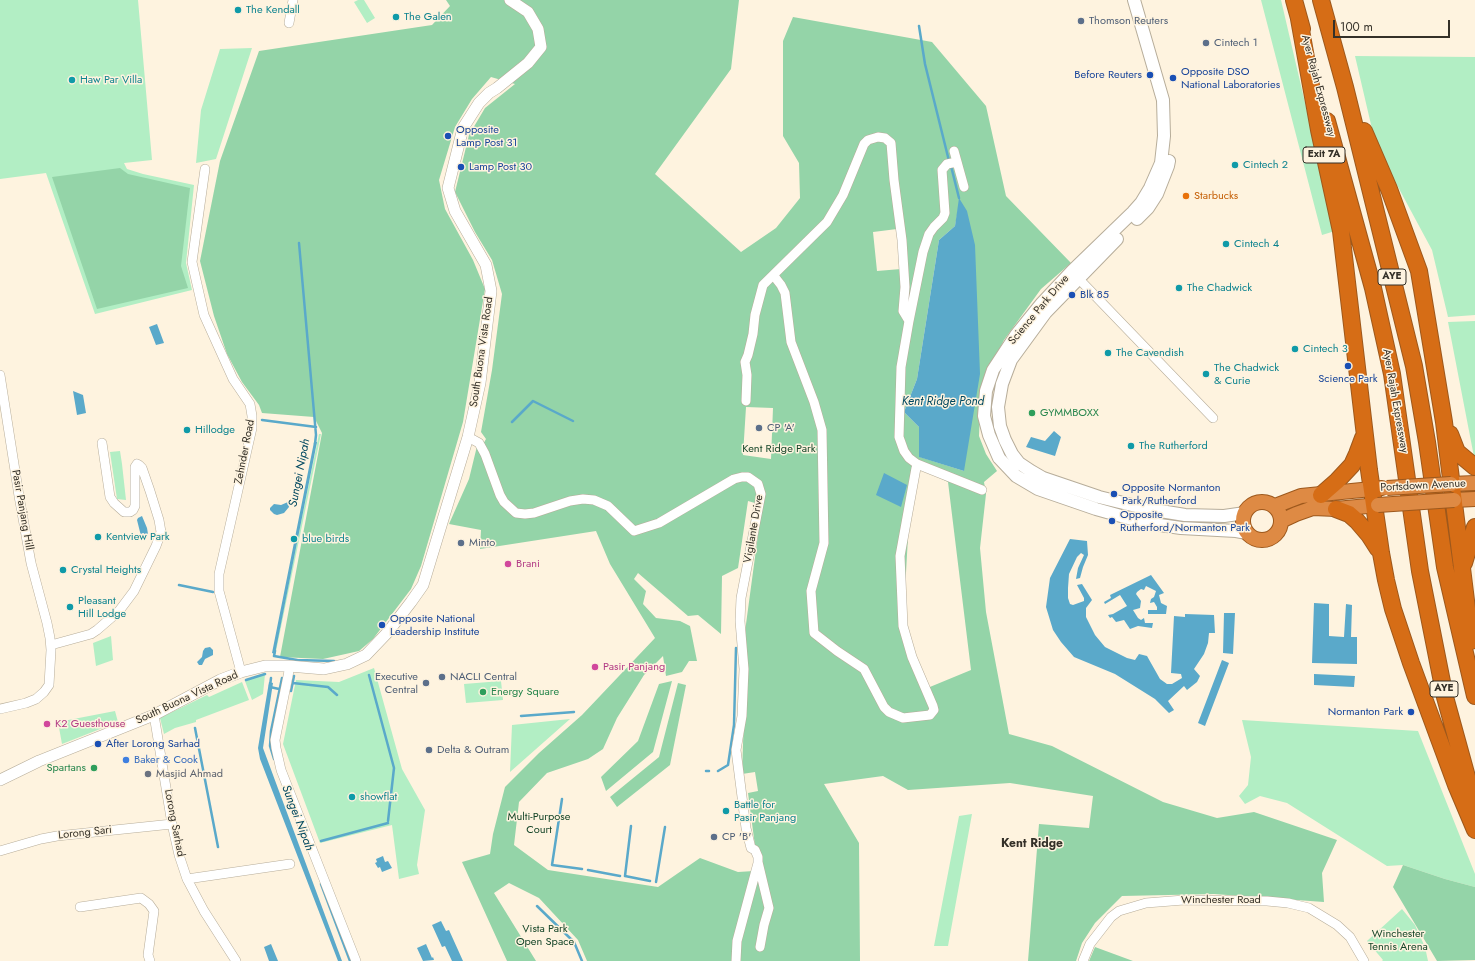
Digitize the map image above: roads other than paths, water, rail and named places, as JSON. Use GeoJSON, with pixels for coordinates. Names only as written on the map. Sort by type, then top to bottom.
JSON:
{"type":"FeatureCollection","features":[{"type":"Feature","properties":{"kind":"highway","name":"Ayer Rajah Expressway"},"geometry":{"type":"LineString","coordinates":[[1294,0],[1373,288],[1392,374],[1420,571],[1445,697],[1475,806]]}},
{"type":"Feature","properties":{"kind":"highway","name":"AYE"},"geometry":{"type":"LineString","coordinates":[[1322,0],[1414,366],[1427,442],[1444,568],[1475,696]]}},
{"type":"Feature","properties":{"kind":"highway","name":"Exit 7A"},"geometry":{"type":"LineString","coordinates":[[1299,19],[1319,130],[1341,231],[1364,435],[1374,489]]}},
{"type":"Feature","properties":{"kind":"highway"},"geometry":{"type":"LineString","coordinates":[[1345,87],[1389,189],[1419,271],[1444,422],[1468,618],[1475,690]]}},
{"type":"Feature","properties":{"kind":"highway"},"geometry":{"type":"LineString","coordinates":[[1444,422],[1457,452],[1475,467]]}},
{"type":"Feature","properties":{"kind":"highway"},"geometry":{"type":"LineString","coordinates":[[1321,495],[1352,465],[1358,454],[1364,435]]}},
{"type":"Feature","properties":{"kind":"highway","name":"Portsdown Avenue"},"geometry":{"type":"LineString","coordinates":[[1374,489],[1475,483]]}},
{"type":"Feature","properties":{"kind":"highway"},"geometry":{"type":"LineString","coordinates":[[1275,506],[1280,514],[1281,521],[1278,530],[1273,536],[1266,540],[1251,537],[1243,526],[1243,519],[1249,508],[1256,504],[1268,504],[1275,506],[1301,496],[1374,489],[1381,553],[1393,609],[1411,663],[1456,785],[1475,830]]}},
{"type":"Feature","properties":{"kind":"highway","name":"Portsdown Avenue"},"geometry":{"type":"LineString","coordinates":[[1376,505],[1475,499]]}},
{"type":"Feature","properties":{"kind":"highway"},"geometry":{"type":"LineString","coordinates":[[1281,521],[1313,508],[1336,509],[1376,505]]}},
{"type":"Feature","properties":{"kind":"highway"},"geometry":{"type":"LineString","coordinates":[[1336,509],[1349,514],[1357,521],[1370,535],[1381,553]]}},
{"type":"Feature","properties":{"kind":"highway"},"geometry":{"type":"LineString","coordinates":[[1462,570],[1475,527]]}},
{"type":"Feature","properties":{"kind":"main road","name":"Science Park Drive"},"geometry":{"type":"LineString","coordinates":[[1134,0],[1163,100],[1164,136],[1161,163],[1150,188],[1141,203],[1072,271],[1042,303],[1016,335],[993,370],[986,392],[984,416],[989,435],[999,458],[1016,476],[1038,489],[1096,509],[1146,523],[1181,528],[1236,530],[1247,533]]}},
{"type":"Feature","properties":{"kind":"main road","name":"Science Park Drive"},"geometry":{"type":"LineString","coordinates":[[1142,0],[1170,99],[1172,117],[1168,166],[1157,194],[1148,208],[1046,312],[1011,360],[1002,384],[998,407],[1000,426],[1012,454],[1019,463],[1043,478],[1099,497],[1148,509],[1185,514],[1224,516],[1245,513]]}},
{"type":"Feature","properties":{"kind":"street"},"geometry":{"type":"LineString","coordinates":[[289,23],[293,0]]}},
{"type":"Feature","properties":{"kind":"street","name":"South Buona Vista Road"},"geometry":{"type":"LineString","coordinates":[[0,780],[39,761],[155,717],[220,680],[241,672],[265,666],[289,666],[324,669],[347,664],[366,655],[388,632],[423,585],[468,437],[480,384],[491,291],[486,265],[454,211],[448,188],[463,128],[478,103],[528,63],[541,47],[538,29],[528,12],[510,0]]}},
{"type":"Feature","properties":{"kind":"street"},"geometry":{"type":"LineString","coordinates":[[746,401],[747,375],[745,362],[753,334],[763,285],[774,276],[826,222],[843,195],[864,144],[873,138],[882,137],[891,143],[902,240],[905,287],[903,311],[909,321]]}},
{"type":"Feature","properties":{"kind":"street"},"geometry":{"type":"LineString","coordinates":[[954,151],[952,163],[964,187]]}},
{"type":"Feature","properties":{"kind":"street"},"geometry":{"type":"LineString","coordinates":[[952,163],[945,166],[942,170],[945,213],[943,218],[929,234],[923,252],[909,321],[901,367],[899,437],[904,451],[909,458],[917,464],[982,490]]}},
{"type":"Feature","properties":{"kind":"street","name":"Zehnder Road"},"geometry":{"type":"LineString","coordinates":[[205,168],[192,262],[204,315],[233,379],[250,404],[252,416],[252,428],[219,574],[218,591],[241,672]]}},
{"type":"Feature","properties":{"kind":"street"},"geometry":{"type":"LineString","coordinates":[[774,276],[781,285],[785,294],[791,342],[814,402],[822,430],[824,543],[811,591],[814,632],[837,651],[864,669],[884,707],[889,712],[903,718],[930,715],[934,710],[912,656],[903,626],[900,556],[916,468]]}},
{"type":"Feature","properties":{"kind":"street"},"geometry":{"type":"LineString","coordinates":[[1078,278],[1213,418]]}},
{"type":"Feature","properties":{"kind":"street","name":"Pasir Panjang Hill"},"geometry":{"type":"LineString","coordinates":[[0,375],[19,496],[32,563],[51,644],[50,680],[49,685],[44,692],[26,704],[0,709]]}},
{"type":"Feature","properties":{"kind":"street","name":"Vigilante Drive"},"geometry":{"type":"LineString","coordinates":[[468,437],[479,443],[485,454],[500,495],[504,502],[516,513],[534,513],[570,501],[583,499],[594,500],[608,506],[634,531],[659,524],[734,479],[748,477],[758,484],[761,494],[741,598],[740,621],[744,669],[742,716],[736,750],[746,828],[751,848],[755,850],[758,857],[758,862]]}},
{"type":"Feature","properties":{"kind":"street"},"geometry":{"type":"LineString","coordinates":[[51,644],[91,634],[119,611],[134,591],[156,546],[161,532],[150,491],[142,468],[139,465],[137,464],[134,467],[135,506],[133,510],[130,512],[124,512],[110,497],[102,443]]}},
{"type":"Feature","properties":{"kind":"street"},"geometry":{"type":"LineString","coordinates":[[289,666],[275,740],[276,748],[281,770],[356,961]]}},
{"type":"Feature","properties":{"kind":"street","name":"Lorong Sarhad"},"geometry":{"type":"LineString","coordinates":[[155,717],[172,824],[179,855],[187,879],[204,911],[236,961]]}},
{"type":"Feature","properties":{"kind":"street","name":"Lorong Sari"},"geometry":{"type":"LineString","coordinates":[[0,851],[57,836],[172,824]]}},
{"type":"Feature","properties":{"kind":"street"},"geometry":{"type":"LineString","coordinates":[[758,862],[769,908],[760,947]]}},
{"type":"Feature","properties":{"kind":"street"},"geometry":{"type":"LineString","coordinates":[[736,961],[737,941],[758,862]]}},
{"type":"Feature","properties":{"kind":"street"},"geometry":{"type":"LineString","coordinates":[[187,879],[290,864]]}},
{"type":"Feature","properties":{"kind":"street"},"geometry":{"type":"LineString","coordinates":[[80,907],[141,898],[149,904],[154,911],[148,955],[150,961]]}},
{"type":"Feature","properties":{"kind":"street","name":"Winchester Road"},"geometry":{"type":"LineString","coordinates":[[1083,961],[1090,944],[1111,917],[1120,911],[1146,903],[1184,900],[1288,902],[1309,908],[1337,925],[1350,937],[1364,961]]}},
{"type":"Feature","properties":{"kind":"water","name":"Kent Ridge Pond"},"geometry":{"type":"Polygon","coordinates":[[[959,198],[967,211],[975,245],[980,374],[964,471],[919,457],[919,427],[904,412],[917,379],[939,240],[955,226],[959,198]]]}},
{"type":"Feature","properties":{"kind":"water"},"geometry":{"type":"Polygon","coordinates":[[[157,324],[164,343],[156,345],[149,327],[157,324]]]}},
{"type":"Feature","properties":{"kind":"water"},"geometry":{"type":"Polygon","coordinates":[[[73,391],[83,395],[86,413],[77,415],[73,391]]]}},
{"type":"Feature","properties":{"kind":"water"},"geometry":{"type":"Polygon","coordinates":[[[1054,431],[1061,437],[1055,456],[1026,447],[1031,437],[1045,441],[1054,431]]]}},
{"type":"Feature","properties":{"kind":"water"},"geometry":{"type":"Polygon","coordinates":[[[314,442],[317,442],[275,654],[272,653],[314,442]]]}},
{"type":"Feature","properties":{"kind":"water"},"geometry":{"type":"Polygon","coordinates":[[[884,473],[907,485],[901,507],[876,495],[884,473]]]}},
{"type":"Feature","properties":{"kind":"water"},"geometry":{"type":"Polygon","coordinates":[[[288,502],[289,507],[284,513],[277,515],[270,510],[274,504],[281,505],[288,502]]]}},
{"type":"Feature","properties":{"kind":"water"},"geometry":{"type":"Polygon","coordinates":[[[142,516],[147,528],[148,534],[146,536],[141,536],[137,520],[142,516]]]}},
{"type":"Feature","properties":{"kind":"water"},"geometry":{"type":"Polygon","coordinates":[[[1070,539],[1087,541],[1088,555],[1080,578],[1076,579],[1078,568],[1084,555],[1081,553],[1077,557],[1069,574],[1068,598],[1070,604],[1073,605],[1084,601],[1084,598],[1077,585],[1082,584],[1092,600],[1086,608],[1086,617],[1095,635],[1105,647],[1127,658],[1135,660],[1139,654],[1147,656],[1160,679],[1167,684],[1172,684],[1182,678],[1181,674],[1171,673],[1174,616],[1185,617],[1185,614],[1214,615],[1215,633],[1209,633],[1208,643],[1204,654],[1194,669],[1200,676],[1197,682],[1187,690],[1184,686],[1168,701],[1174,710],[1169,713],[1155,699],[1115,674],[1074,657],[1053,630],[1046,607],[1050,578],[1070,539]]]}},
{"type":"Feature","properties":{"kind":"water"},"geometry":{"type":"Polygon","coordinates":[[[1151,575],[1164,593],[1159,595],[1161,603],[1167,606],[1166,614],[1148,614],[1148,610],[1157,610],[1154,602],[1150,603],[1156,591],[1146,586],[1144,590],[1141,589],[1136,594],[1141,601],[1140,608],[1133,610],[1138,618],[1141,620],[1144,618],[1145,623],[1153,623],[1152,628],[1138,626],[1130,629],[1124,620],[1116,622],[1112,617],[1110,618],[1108,615],[1113,614],[1127,606],[1120,595],[1105,604],[1104,602],[1111,598],[1110,595],[1151,575]]]}},
{"type":"Feature","properties":{"kind":"water"},"geometry":{"type":"Polygon","coordinates":[[[1314,603],[1329,604],[1329,636],[1344,637],[1346,604],[1352,605],[1351,637],[1357,637],[1357,664],[1312,663],[1314,603]]]}},
{"type":"Feature","properties":{"kind":"water"},"geometry":{"type":"Polygon","coordinates":[[[1224,613],[1235,613],[1233,654],[1223,653],[1224,613]]]}},
{"type":"Feature","properties":{"kind":"water"},"geometry":{"type":"Polygon","coordinates":[[[210,647],[213,650],[213,655],[205,659],[202,665],[199,665],[197,662],[202,657],[203,651],[205,648],[210,647]]]}},
{"type":"Feature","properties":{"kind":"water"},"geometry":{"type":"Polygon","coordinates":[[[1222,660],[1229,663],[1205,726],[1198,723],[1222,660]]]}},
{"type":"Feature","properties":{"kind":"water"},"geometry":{"type":"Polygon","coordinates":[[[1314,674],[1355,676],[1354,687],[1314,685],[1314,674]]]}},
{"type":"Feature","properties":{"kind":"water"},"geometry":{"type":"Polygon","coordinates":[[[269,682],[273,683],[263,748],[342,961],[338,961],[260,759],[258,748],[269,682]]]}},
{"type":"Feature","properties":{"kind":"water"},"geometry":{"type":"Polygon","coordinates":[[[383,856],[385,862],[388,861],[392,868],[382,872],[380,867],[378,868],[375,863],[377,862],[376,859],[383,856]]]}},
{"type":"Feature","properties":{"kind":"water"},"geometry":{"type":"Polygon","coordinates":[[[441,921],[446,931],[449,930],[463,961],[452,961],[445,946],[442,947],[432,925],[441,921]]]}},
{"type":"Feature","properties":{"kind":"water"},"geometry":{"type":"Polygon","coordinates":[[[271,944],[278,961],[269,961],[264,947],[271,944]]]}},
{"type":"Feature","properties":{"kind":"water"},"geometry":{"type":"Polygon","coordinates":[[[426,944],[434,960],[423,961],[417,948],[426,944]]]}},
{"type":"Feature","properties":{"kind":"waterway"},"geometry":{"type":"LineString","coordinates":[[919,26],[925,64],[949,161]]}},
{"type":"Feature","properties":{"kind":"waterway"},"geometry":{"type":"LineString","coordinates":[[951,166],[959,198]]}},
{"type":"Feature","properties":{"kind":"waterway","name":"Sungei Nipah"},"geometry":{"type":"LineString","coordinates":[[299,243],[316,435],[315,444]]}},
{"type":"Feature","properties":{"kind":"waterway"},"geometry":{"type":"LineString","coordinates":[[512,422],[533,401],[573,421]]}},
{"type":"Feature","properties":{"kind":"waterway"},"geometry":{"type":"LineString","coordinates":[[262,420],[316,427]]}},
{"type":"Feature","properties":{"kind":"waterway"},"geometry":{"type":"LineString","coordinates":[[179,585],[213,592]]}},
{"type":"Feature","properties":{"kind":"waterway"},"geometry":{"type":"LineString","coordinates":[[718,771],[728,765],[734,725],[736,648]]}},
{"type":"Feature","properties":{"kind":"waterway"},"geometry":{"type":"LineString","coordinates":[[275,651],[274,656],[297,660]]}},
{"type":"Feature","properties":{"kind":"waterway"},"geometry":{"type":"LineString","coordinates":[[297,660],[334,661]]}},
{"type":"Feature","properties":{"kind":"waterway"},"geometry":{"type":"LineString","coordinates":[[246,680],[265,674]]}},
{"type":"Feature","properties":{"kind":"waterway"},"geometry":{"type":"LineString","coordinates":[[369,675],[394,768],[388,821]]}},
{"type":"Feature","properties":{"kind":"waterway"},"geometry":{"type":"LineString","coordinates":[[291,691],[294,676]]}},
{"type":"Feature","properties":{"kind":"waterway","name":"Sungei Nipah"},"geometry":{"type":"LineString","coordinates":[[270,686],[271,678]]}},
{"type":"Feature","properties":{"kind":"waterway"},"geometry":{"type":"LineString","coordinates":[[274,759],[270,746],[271,731],[282,678]]}},
{"type":"Feature","properties":{"kind":"waterway"},"geometry":{"type":"LineString","coordinates":[[293,683],[328,687],[337,695]]}},
{"type":"Feature","properties":{"kind":"waterway"},"geometry":{"type":"LineString","coordinates":[[270,687],[279,689]]}},
{"type":"Feature","properties":{"kind":"waterway"},"geometry":{"type":"LineString","coordinates":[[521,716],[574,712]]}},
{"type":"Feature","properties":{"kind":"waterway"},"geometry":{"type":"LineString","coordinates":[[195,728],[218,847]]}},
{"type":"Feature","properties":{"kind":"waterway"},"geometry":{"type":"LineString","coordinates":[[562,799],[552,865],[582,869]]}},
{"type":"Feature","properties":{"kind":"waterway"},"geometry":{"type":"LineString","coordinates":[[321,841],[388,823]]}},
{"type":"Feature","properties":{"kind":"waterway"},"geometry":{"type":"LineString","coordinates":[[625,876],[631,826]]}},
{"type":"Feature","properties":{"kind":"waterway"},"geometry":{"type":"LineString","coordinates":[[656,882],[665,827]]}},
{"type":"Feature","properties":{"kind":"waterway"},"geometry":{"type":"LineString","coordinates":[[588,870],[620,876]]}},
{"type":"Feature","properties":{"kind":"waterway"},"geometry":{"type":"LineString","coordinates":[[625,876],[650,881]]}},
{"type":"Feature","properties":{"kind":"waterway"},"geometry":{"type":"LineString","coordinates":[[321,884],[350,961]]}},
{"type":"Feature","properties":{"kind":"waterway"},"geometry":{"type":"LineString","coordinates":[[537,906],[574,942],[582,961]]}},
{"type":"Feature","properties":{"kind":"place","name":"The Kendall"},"geometry":{"type":"Point","coordinates":[238,10]}},
{"type":"Feature","properties":{"kind":"place","name":"The Galen"},"geometry":{"type":"Point","coordinates":[396,17]}},
{"type":"Feature","properties":{"kind":"place","name":"Thomson Reuters"},"geometry":{"type":"Point","coordinates":[1081,21]}},
{"type":"Feature","properties":{"kind":"place","name":"Cintech 1"},"geometry":{"type":"Point","coordinates":[1206,43]}},
{"type":"Feature","properties":{"kind":"place","name":"Before Reuters"},"geometry":{"type":"Point","coordinates":[1150,75]}},
{"type":"Feature","properties":{"kind":"place","name":"Opposite DSO National Laboratories"},"geometry":{"type":"Point","coordinates":[1173,78]}},
{"type":"Feature","properties":{"kind":"place","name":"Haw Par Villa"},"geometry":{"type":"Point","coordinates":[72,80]}},
{"type":"Feature","properties":{"kind":"place","name":"Opposite Lamp Post 31"},"geometry":{"type":"Point","coordinates":[448,136]}},
{"type":"Feature","properties":{"kind":"place","name":"Cintech 2"},"geometry":{"type":"Point","coordinates":[1235,165]}},
{"type":"Feature","properties":{"kind":"place","name":"Lamp Post 30"},"geometry":{"type":"Point","coordinates":[461,167]}},
{"type":"Feature","properties":{"kind":"place","name":"Starbucks"},"geometry":{"type":"Point","coordinates":[1186,196]}},
{"type":"Feature","properties":{"kind":"place","name":"Cintech 4"},"geometry":{"type":"Point","coordinates":[1226,244]}},
{"type":"Feature","properties":{"kind":"place","name":"The Chadwick"},"geometry":{"type":"Point","coordinates":[1179,288]}},
{"type":"Feature","properties":{"kind":"place","name":"Blk 85"},"geometry":{"type":"Point","coordinates":[1072,295]}},
{"type":"Feature","properties":{"kind":"place","name":"Cintech 3"},"geometry":{"type":"Point","coordinates":[1295,349]}},
{"type":"Feature","properties":{"kind":"place","name":"The Cavendish"},"geometry":{"type":"Point","coordinates":[1108,353]}},
{"type":"Feature","properties":{"kind":"place","name":"Science Park"},"geometry":{"type":"Point","coordinates":[1348,366]}},
{"type":"Feature","properties":{"kind":"place","name":"The Chadwick & Curie"},"geometry":{"type":"Point","coordinates":[1206,374]}},
{"type":"Feature","properties":{"kind":"place","name":"GYMMBOXX"},"geometry":{"type":"Point","coordinates":[1032,413]}},
{"type":"Feature","properties":{"kind":"place","name":"CP 'A'"},"geometry":{"type":"Point","coordinates":[759,428]}},
{"type":"Feature","properties":{"kind":"place","name":"Hillodge"},"geometry":{"type":"Point","coordinates":[187,430]}},
{"type":"Feature","properties":{"kind":"place","name":"The Rutherford"},"geometry":{"type":"Point","coordinates":[1131,446]}},
{"type":"Feature","properties":{"kind":"place","name":"Opposite Normanton Park/Rutherford"},"geometry":{"type":"Point","coordinates":[1114,494]}},
{"type":"Feature","properties":{"kind":"place","name":"Opposite Rutherford/Normanton Park"},"geometry":{"type":"Point","coordinates":[1112,521]}},
{"type":"Feature","properties":{"kind":"place","name":"Kentview Park"},"geometry":{"type":"Point","coordinates":[98,537]}},
{"type":"Feature","properties":{"kind":"place","name":"blue birds"},"geometry":{"type":"Point","coordinates":[294,539]}},
{"type":"Feature","properties":{"kind":"place","name":"Minto"},"geometry":{"type":"Point","coordinates":[461,543]}},
{"type":"Feature","properties":{"kind":"place","name":"Brani"},"geometry":{"type":"Point","coordinates":[508,564]}},
{"type":"Feature","properties":{"kind":"place","name":"Crystal Heights"},"geometry":{"type":"Point","coordinates":[63,570]}},
{"type":"Feature","properties":{"kind":"place","name":"Pleasant Hill Lodge"},"geometry":{"type":"Point","coordinates":[70,607]}},
{"type":"Feature","properties":{"kind":"place","name":"Opposite National Leadership Institute"},"geometry":{"type":"Point","coordinates":[382,625]}},
{"type":"Feature","properties":{"kind":"place","name":"Pasir Panjang"},"geometry":{"type":"Point","coordinates":[595,667]}},
{"type":"Feature","properties":{"kind":"place","name":"NACLI Central"},"geometry":{"type":"Point","coordinates":[442,677]}},
{"type":"Feature","properties":{"kind":"place","name":"Executive Central"},"geometry":{"type":"Point","coordinates":[426,683]}},
{"type":"Feature","properties":{"kind":"place","name":"Energy Square"},"geometry":{"type":"Point","coordinates":[483,692]}},
{"type":"Feature","properties":{"kind":"place","name":"Normanton Park"},"geometry":{"type":"Point","coordinates":[1411,712]}},
{"type":"Feature","properties":{"kind":"place","name":"K2 Guesthouse"},"geometry":{"type":"Point","coordinates":[47,724]}},
{"type":"Feature","properties":{"kind":"place","name":"After Lorong Sarhad"},"geometry":{"type":"Point","coordinates":[98,744]}},
{"type":"Feature","properties":{"kind":"place","name":"Delta & Outram"},"geometry":{"type":"Point","coordinates":[429,750]}},
{"type":"Feature","properties":{"kind":"place","name":"Baker & Cook"},"geometry":{"type":"Point","coordinates":[126,760]}},
{"type":"Feature","properties":{"kind":"place","name":"Spartans"},"geometry":{"type":"Point","coordinates":[94,768]}},
{"type":"Feature","properties":{"kind":"place","name":"Masjid Ahmad"},"geometry":{"type":"Point","coordinates":[148,774]}},
{"type":"Feature","properties":{"kind":"place","name":"showflat"},"geometry":{"type":"Point","coordinates":[352,797]}},
{"type":"Feature","properties":{"kind":"place","name":"Battle for Pasir Panjang"},"geometry":{"type":"Point","coordinates":[726,811]}},
{"type":"Feature","properties":{"kind":"place","name":"CP 'B'"},"geometry":{"type":"Point","coordinates":[714,837]}},
{"type":"Feature","properties":{"kind":"district","name":"Kent Ridge"},"geometry":{"type":"Point","coordinates":[1032,844]}},
{"type":"Feature","properties":{"kind":"park label","name":"Kent Ridge Park"},"geometry":{"type":"Point","coordinates":[779,449]}},
{"type":"Feature","properties":{"kind":"park label","name":"Multi-Purpose Court"},"geometry":{"type":"Point","coordinates":[539,823]}},
{"type":"Feature","properties":{"kind":"park label","name":"Vista Park Open Space"},"geometry":{"type":"Point","coordinates":[545,935]}},
{"type":"Feature","properties":{"kind":"park label","name":"Winchester Tennis Arena"},"geometry":{"type":"Point","coordinates":[1398,940]}}]}
